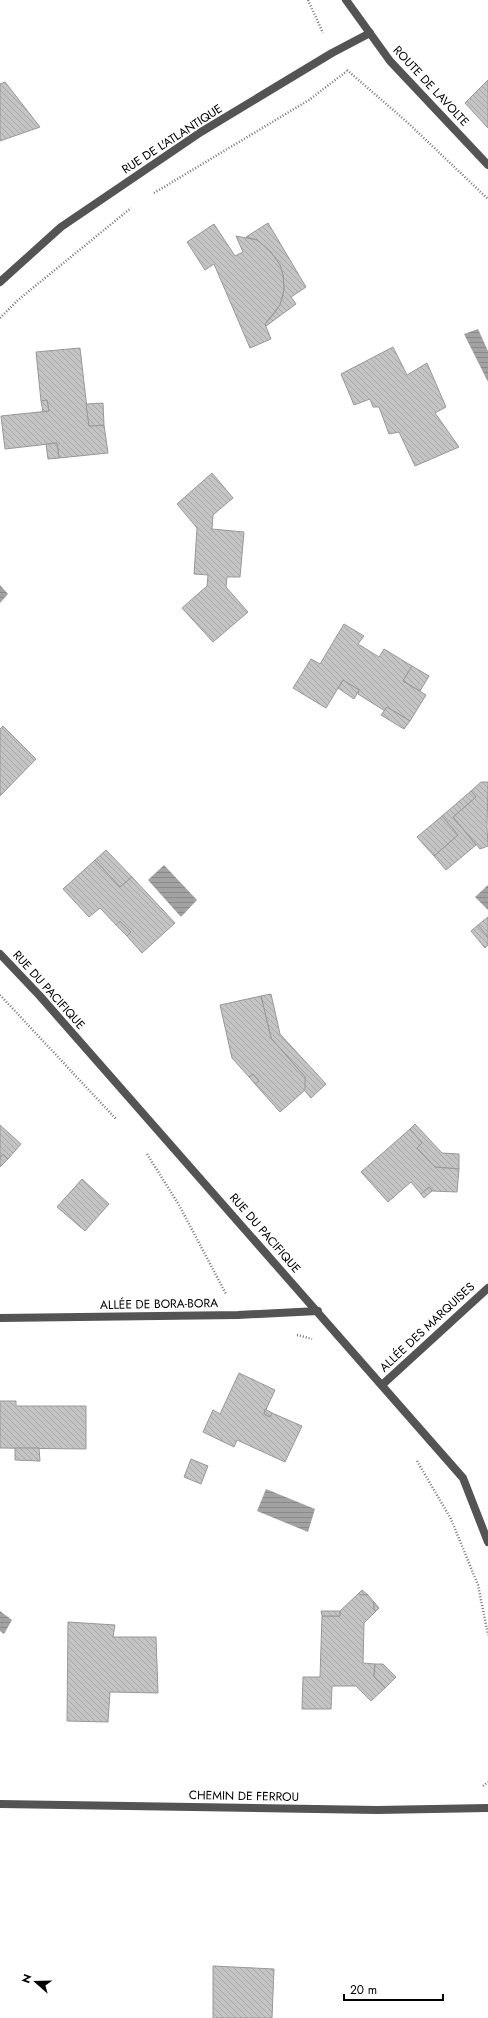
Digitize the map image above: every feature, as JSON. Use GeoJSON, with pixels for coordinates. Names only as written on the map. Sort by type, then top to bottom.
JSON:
{"type":"FeatureCollection","features":[{"type":"Feature","properties":{"kind":"street","name":"ROUTE DE LAVOLTE"},"geometry":{"type":"LineString","coordinates":[[346,0],[390,61],[488,165]]}},
{"type":"Feature","properties":{"kind":"street","name":"RUE DE L'ATLANTIQUE"},"geometry":{"type":"LineString","coordinates":[[0,282],[61,227],[202,132],[332,53],[370,33]]}},
{"type":"Feature","properties":{"kind":"street","name":"RUE DU PACIFIQUE"},"geometry":{"type":"LineString","coordinates":[[0,954],[39,995],[318,1311],[463,1478],[488,1542]]}},
{"type":"Feature","properties":{"kind":"street","name":"ALLÉE DES MARQUISES"},"geometry":{"type":"LineString","coordinates":[[382,1385],[488,1288]]}},
{"type":"Feature","properties":{"kind":"street","name":"ALLÉE DE BORA-BORA"},"geometry":{"type":"LineString","coordinates":[[0,1318],[238,1315],[318,1311]]}},
{"type":"Feature","properties":{"kind":"street","name":"CHEMIN DE FERROU"},"geometry":{"type":"LineString","coordinates":[[0,1804],[377,1810],[488,1808]]}},
{"type":"Feature","properties":{"kind":"path"},"geometry":{"type":"LineString","coordinates":[[153,193],[310,100],[348,71],[407,122],[488,199]]}},
{"type":"Feature","properties":{"kind":"path"},"geometry":{"type":"LineString","coordinates":[[0,318],[18,300],[134,206]]}},
{"type":"Feature","properties":{"kind":"path"},"geometry":{"type":"LineString","coordinates":[[0,995],[117,1120]]}},
{"type":"Feature","properties":{"kind":"path"},"geometry":{"type":"LineString","coordinates":[[144,1148],[179,1205],[223,1291],[238,1315]]}},
{"type":"Feature","properties":{"kind":"path"},"geometry":{"type":"LineString","coordinates":[[296,1335],[312,1339],[317,1345]]}},
{"type":"Feature","properties":{"kind":"path"},"geometry":{"type":"LineString","coordinates":[[414,1457],[451,1519],[478,1585],[488,1635]]}},
{"type":"Feature","properties":{"kind":"shaded area"},"geometry":{"type":"Polygon","coordinates":[[[478,329],[488,351],[488,382],[464,334],[478,329]]]}},
{"type":"Feature","properties":{"kind":"shaded area"},"geometry":{"type":"Polygon","coordinates":[[[0,585],[8,594],[0,603],[0,585]]]}},
{"type":"Feature","properties":{"kind":"shaded area"},"geometry":{"type":"Polygon","coordinates":[[[164,865],[197,900],[181,917],[148,880],[164,865]]]}},
{"type":"Feature","properties":{"kind":"shaded area"},"geometry":{"type":"Polygon","coordinates":[[[488,885],[488,910],[475,897],[488,885]]]}},
{"type":"Feature","properties":{"kind":"shaded area"},"geometry":{"type":"Polygon","coordinates":[[[266,1489],[315,1509],[308,1532],[257,1511],[266,1489]]]}},
{"type":"Feature","properties":{"kind":"shaded area"},"geometry":{"type":"Polygon","coordinates":[[[0,1611],[12,1620],[4,1634],[0,1631],[0,1611]]]}},
{"type":"Feature","properties":{"kind":"building"},"geometry":{"type":"Polygon","coordinates":[[[488,80],[488,128],[465,103],[488,80]]]}},
{"type":"Feature","properties":{"kind":"building"},"geometry":{"type":"Polygon","coordinates":[[[5,82],[40,127],[0,141],[0,84],[5,82]]]}},
{"type":"Feature","properties":{"kind":"building"},"geometry":{"type":"Polygon","coordinates":[[[268,223],[306,287],[291,297],[296,304],[266,326],[265,324],[276,311],[282,299],[284,289],[283,275],[280,265],[270,251],[257,240],[246,237],[268,223]]]}},
{"type":"Feature","properties":{"kind":"building"},"geometry":{"type":"Polygon","coordinates":[[[214,224],[235,256],[243,252],[236,236],[257,240],[270,251],[280,265],[283,275],[284,289],[280,305],[265,324],[271,339],[250,348],[214,264],[205,270],[187,242],[214,224]]]}},
{"type":"Feature","properties":{"kind":"building"},"geometry":{"type":"Polygon","coordinates":[[[393,347],[407,375],[427,363],[446,407],[435,413],[459,447],[415,466],[399,432],[389,434],[379,407],[373,407],[370,399],[354,405],[341,374],[393,347]]]}},
{"type":"Feature","properties":{"kind":"building"},"geometry":{"type":"Polygon","coordinates":[[[80,348],[89,426],[104,425],[108,453],[59,458],[57,443],[5,449],[1,416],[49,411],[47,400],[41,401],[36,352],[80,348]]]}},
{"type":"Feature","properties":{"kind":"building"},"geometry":{"type":"Polygon","coordinates":[[[47,400],[49,411],[43,412],[41,401],[47,400]]]}},
{"type":"Feature","properties":{"kind":"building"},"geometry":{"type":"Polygon","coordinates":[[[103,403],[104,425],[89,426],[86,404],[103,403]]]}},
{"type":"Feature","properties":{"kind":"building"},"geometry":{"type":"Polygon","coordinates":[[[57,443],[59,458],[48,459],[46,444],[57,443]]]}},
{"type":"Feature","properties":{"kind":"building"},"geometry":{"type":"Polygon","coordinates":[[[212,473],[233,498],[213,515],[212,529],[244,532],[240,577],[227,577],[226,587],[248,612],[213,642],[182,608],[207,586],[208,575],[194,574],[197,528],[177,504],[212,473]]]}},
{"type":"Feature","properties":{"kind":"building"},"geometry":{"type":"Polygon","coordinates":[[[344,624],[364,636],[358,644],[379,657],[384,649],[412,666],[403,681],[426,695],[410,721],[387,707],[385,711],[358,694],[359,690],[343,680],[326,708],[293,688],[311,659],[320,664],[344,624]]]}},
{"type":"Feature","properties":{"kind":"building"},"geometry":{"type":"Polygon","coordinates":[[[412,666],[429,676],[420,691],[403,681],[412,666]]]}},
{"type":"Feature","properties":{"kind":"building"},"geometry":{"type":"Polygon","coordinates":[[[343,680],[359,690],[354,699],[338,688],[343,680]]]}},
{"type":"Feature","properties":{"kind":"building"},"geometry":{"type":"Polygon","coordinates":[[[387,707],[410,721],[404,729],[381,715],[387,707]]]}},
{"type":"Feature","properties":{"kind":"building"},"geometry":{"type":"Polygon","coordinates":[[[3,726],[36,759],[0,796],[0,729],[3,726]]]}},
{"type":"Feature","properties":{"kind":"building"},"geometry":{"type":"Polygon","coordinates":[[[481,782],[488,782],[488,846],[480,849],[453,817],[476,797],[471,791],[481,782]]]}},
{"type":"Feature","properties":{"kind":"building"},"geometry":{"type":"Polygon","coordinates":[[[471,791],[476,797],[453,817],[476,845],[446,870],[434,856],[458,835],[442,816],[471,791]]]}},
{"type":"Feature","properties":{"kind":"building"},"geometry":{"type":"Polygon","coordinates":[[[442,816],[458,835],[434,856],[417,837],[442,816]]]}},
{"type":"Feature","properties":{"kind":"building"},"geometry":{"type":"Polygon","coordinates":[[[106,850],[132,877],[120,887],[95,860],[106,850]]]}},
{"type":"Feature","properties":{"kind":"building"},"geometry":{"type":"Polygon","coordinates":[[[95,860],[120,887],[132,877],[175,923],[142,953],[127,936],[131,932],[120,921],[116,925],[100,908],[89,917],[63,889],[95,860]]]}},
{"type":"Feature","properties":{"kind":"building"},"geometry":{"type":"Polygon","coordinates":[[[488,917],[488,937],[478,925],[488,917]]]}},
{"type":"Feature","properties":{"kind":"building"},"geometry":{"type":"Polygon","coordinates":[[[120,921],[131,932],[127,936],[116,925],[120,921]]]}},
{"type":"Feature","properties":{"kind":"building"},"geometry":{"type":"Polygon","coordinates":[[[478,925],[488,937],[488,945],[485,948],[471,931],[478,925]]]}},
{"type":"Feature","properties":{"kind":"building"},"geometry":{"type":"Polygon","coordinates":[[[271,994],[280,1034],[326,1084],[311,1098],[304,1090],[305,1077],[271,1038],[261,996],[271,994]]]}},
{"type":"Feature","properties":{"kind":"building"},"geometry":{"type":"Polygon","coordinates":[[[261,996],[271,1038],[305,1077],[305,1090],[280,1112],[255,1084],[259,1081],[253,1074],[249,1077],[232,1058],[220,1005],[261,996]]]}},
{"type":"Feature","properties":{"kind":"building"},"geometry":{"type":"Polygon","coordinates":[[[253,1074],[259,1081],[255,1084],[249,1077],[253,1074]]]}},
{"type":"Feature","properties":{"kind":"building"},"geometry":{"type":"Polygon","coordinates":[[[415,1124],[442,1153],[459,1154],[459,1169],[435,1167],[417,1148],[422,1143],[410,1129],[415,1124]]]}},
{"type":"Feature","properties":{"kind":"building"},"geometry":{"type":"Polygon","coordinates":[[[0,1125],[21,1144],[8,1159],[3,1154],[0,1158],[0,1125]]]}},
{"type":"Feature","properties":{"kind":"building"},"geometry":{"type":"Polygon","coordinates":[[[410,1129],[422,1143],[417,1148],[435,1167],[459,1169],[457,1192],[432,1191],[429,1187],[421,1194],[411,1182],[388,1202],[361,1172],[410,1129]]]}},
{"type":"Feature","properties":{"kind":"building"},"geometry":{"type":"Polygon","coordinates":[[[3,1154],[8,1159],[0,1167],[0,1158],[3,1154]]]}},
{"type":"Feature","properties":{"kind":"building"},"geometry":{"type":"Polygon","coordinates":[[[82,1179],[109,1204],[85,1231],[57,1207],[82,1179]]]}},
{"type":"Feature","properties":{"kind":"building"},"geometry":{"type":"Polygon","coordinates":[[[429,1187],[432,1191],[424,1198],[421,1194],[429,1187]]]}},
{"type":"Feature","properties":{"kind":"building"},"geometry":{"type":"Polygon","coordinates":[[[239,1373],[275,1390],[264,1414],[270,1417],[272,1413],[302,1426],[285,1462],[237,1440],[234,1447],[203,1432],[213,1410],[220,1414],[239,1373]]]}},
{"type":"Feature","properties":{"kind":"building"},"geometry":{"type":"Polygon","coordinates":[[[0,1401],[16,1401],[16,1406],[86,1406],[86,1449],[0,1448],[0,1401]]]}},
{"type":"Feature","properties":{"kind":"building"},"geometry":{"type":"Polygon","coordinates":[[[265,1409],[272,1413],[270,1417],[264,1414],[265,1409]]]}},
{"type":"Feature","properties":{"kind":"building"},"geometry":{"type":"Polygon","coordinates":[[[15,1448],[39,1448],[40,1461],[15,1460],[15,1448]]]}},
{"type":"Feature","properties":{"kind":"building"},"geometry":{"type":"Polygon","coordinates":[[[191,1459],[208,1466],[201,1484],[184,1477],[191,1459]]]}},
{"type":"Feature","properties":{"kind":"building"},"geometry":{"type":"Polygon","coordinates":[[[362,1590],[368,1595],[361,1595],[359,1593],[362,1590]]]}},
{"type":"Feature","properties":{"kind":"building"},"geometry":{"type":"Polygon","coordinates":[[[359,1593],[361,1595],[368,1595],[374,1602],[374,1609],[376,1611],[364,1623],[363,1663],[375,1664],[374,1677],[385,1688],[371,1701],[356,1686],[332,1686],[331,1709],[302,1709],[303,1677],[320,1677],[322,1616],[340,1616],[340,1611],[359,1593]]]}},
{"type":"Feature","properties":{"kind":"building"},"geometry":{"type":"Polygon","coordinates":[[[374,1602],[379,1608],[376,1611],[374,1609],[374,1602]]]}},
{"type":"Feature","properties":{"kind":"building"},"geometry":{"type":"Polygon","coordinates":[[[321,1611],[340,1611],[340,1616],[322,1616],[321,1611]]]}},
{"type":"Feature","properties":{"kind":"building"},"geometry":{"type":"Polygon","coordinates":[[[68,1622],[115,1625],[113,1637],[156,1637],[158,1693],[110,1692],[108,1722],[67,1721],[68,1622]]]}},
{"type":"Feature","properties":{"kind":"building"},"geometry":{"type":"Polygon","coordinates":[[[375,1664],[383,1664],[396,1677],[385,1688],[374,1677],[375,1664]]]}},
{"type":"Feature","properties":{"kind":"building"},"geometry":{"type":"Polygon","coordinates":[[[213,1966],[274,1969],[272,2018],[213,2018],[213,1966]]]}}]}
